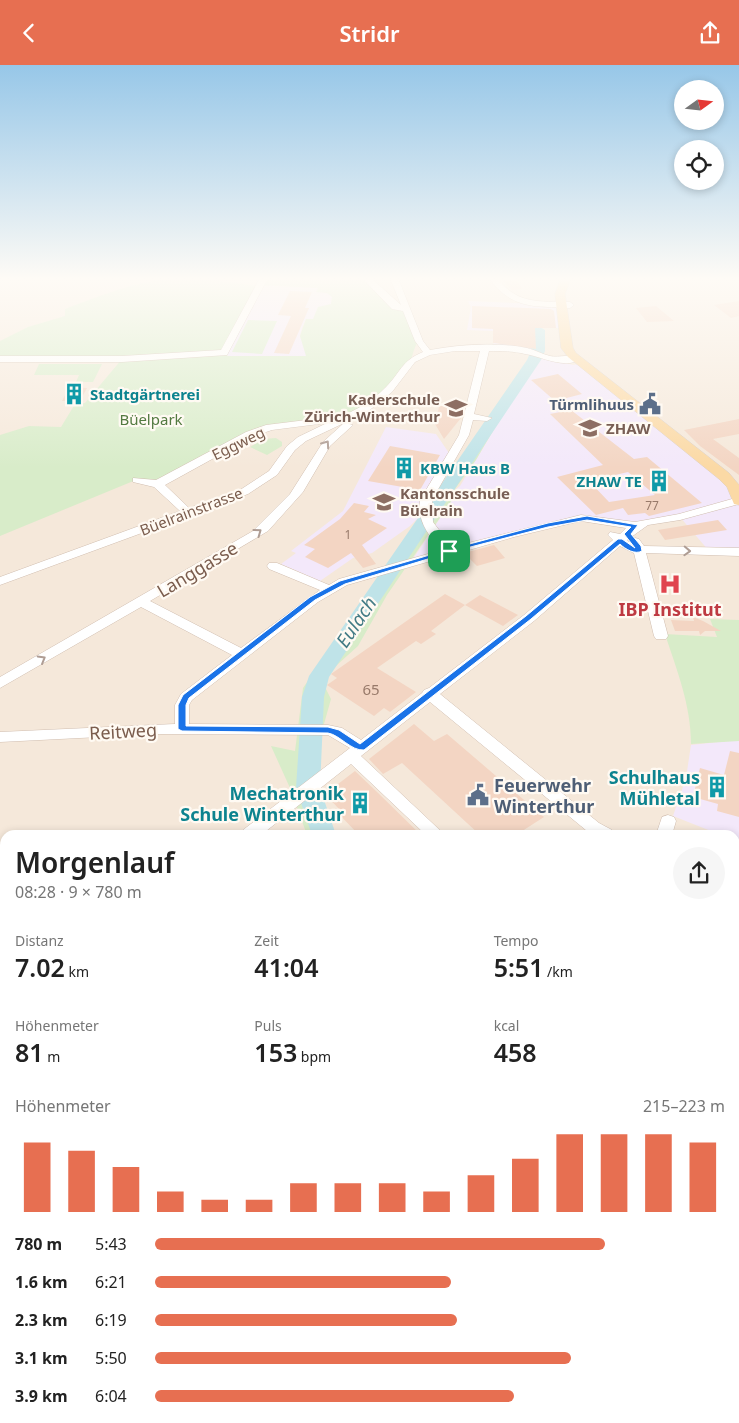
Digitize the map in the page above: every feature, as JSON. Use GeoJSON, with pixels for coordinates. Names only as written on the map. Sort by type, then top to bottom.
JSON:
{"type":"FeatureCollection","features":[{"type":"Feature","properties":{"kind":"main road"},"geometry":{"type":"LineString","coordinates":[[567,341],[567,348],[575,359],[724,476],[733,486],[739,500]]}},
{"type":"Feature","properties":{"kind":"street"},"geometry":{"type":"LineString","coordinates":[[0,359],[122,359],[224,353],[230,341]]}},
{"type":"Feature","properties":{"kind":"street"},"geometry":{"type":"LineString","coordinates":[[419,341],[428,353],[455,348],[485,348],[518,350],[550,359],[575,359]]}},
{"type":"Feature","properties":{"kind":"street"},"geometry":{"type":"LineString","coordinates":[[449,551],[430,527],[424,510],[426,501],[464,435],[485,348]]}},
{"type":"Feature","properties":{"kind":"street","name":"Büelrainstrasse"},"geometry":{"type":"LineString","coordinates":[[0,581],[235,497],[262,482],[280,466],[291,448],[302,439],[355,414],[389,390],[412,360],[428,353]]}},
{"type":"Feature","properties":{"kind":"street","name":"Langgasse"},"geometry":{"type":"LineString","coordinates":[[0,683],[257,534],[278,516],[304,483],[326,442],[335,433],[353,422],[355,414]]}},
{"type":"Feature","properties":{"kind":"street"},"geometry":{"type":"LineString","coordinates":[[468,416],[488,418]]}},
{"type":"Feature","properties":{"kind":"street","name":"Eggweg"},"geometry":{"type":"LineString","coordinates":[[158,483],[259,430],[291,424],[345,420]]}},
{"type":"Feature","properties":{"kind":"street"},"geometry":{"type":"LineString","coordinates":[[137,480],[158,483],[188,513]]}},
{"type":"Feature","properties":{"kind":"street"},"geometry":{"type":"LineString","coordinates":[[256,830],[429,693],[528,618],[623,533],[644,522],[699,513],[739,500]]}},
{"type":"Feature","properties":{"kind":"street"},"geometry":{"type":"LineString","coordinates":[[587,518],[623,533]]}},
{"type":"Feature","properties":{"kind":"street"},"geometry":{"type":"LineString","coordinates":[[182,729],[182,705],[186,697],[328,589],[382,570],[548,525],[587,518],[620,523],[609,524],[607,528],[623,533]]}},
{"type":"Feature","properties":{"kind":"street"},"geometry":{"type":"LineString","coordinates":[[623,533],[627,547],[638,551],[647,549],[739,552]]}},
{"type":"Feature","properties":{"kind":"street"},"geometry":{"type":"LineString","coordinates":[[638,551],[661,636]]}},
{"type":"Feature","properties":{"kind":"street"},"geometry":{"type":"LineString","coordinates":[[273,566],[328,589]]}},
{"type":"Feature","properties":{"kind":"street"},"geometry":{"type":"LineString","coordinates":[[142,602],[241,654]]}},
{"type":"Feature","properties":{"kind":"street"},"geometry":{"type":"LineString","coordinates":[[429,693],[597,830]]}},
{"type":"Feature","properties":{"kind":"street","name":"Reitweg"},"geometry":{"type":"LineString","coordinates":[[0,737],[182,729],[318,730],[337,732],[432,830]]}},
{"type":"Feature","properties":{"kind":"shaded area"},"geometry":{"type":"Polygon","coordinates":[[[0,341],[739,341],[739,830],[0,830],[0,341]]]}},
{"type":"Feature","properties":{"kind":"shaded area"},"geometry":{"type":"Polygon","coordinates":[[[230,341],[302,341],[307,356],[228,356],[224,353],[230,341]]]}},
{"type":"Feature","properties":{"kind":"shaded area"},"geometry":{"type":"Polygon","coordinates":[[[494,341],[538,341],[539,356],[573,365],[580,364],[709,464],[739,501],[739,552],[709,551],[680,517],[630,524],[587,518],[411,562],[458,491],[455,490],[460,486],[501,418],[499,417],[538,358],[533,354],[494,348],[494,341]]]}},
{"type":"Feature","properties":{"kind":"shaded area","name":"Kantonsschule Büelrain"},"geometry":{"type":"Polygon","coordinates":[[[386,427],[436,434],[449,453],[421,515],[410,526],[372,553],[353,558],[320,581],[281,564],[296,553],[291,551],[343,511],[386,427]]]}},
{"type":"Feature","properties":{"kind":"shaded area"},"geometry":{"type":"Polygon","coordinates":[[[739,741],[739,830],[708,830],[673,816],[686,778],[691,745],[739,741]]]}},
{"type":"Feature","properties":{"kind":"green space","name":"Büelpark"},"geometry":{"type":"Polygon","coordinates":[[[0,341],[230,341],[224,353],[228,356],[306,356],[302,341],[419,341],[415,346],[408,366],[394,383],[372,402],[345,420],[336,419],[270,427],[158,484],[137,480],[0,536],[0,435],[29,426],[61,427],[75,404],[85,403],[122,359],[0,359],[0,341]]]}},
{"type":"Feature","properties":{"kind":"green space"},"geometry":{"type":"Polygon","coordinates":[[[237,341],[268,341],[262,354],[232,352],[237,341]]]}},
{"type":"Feature","properties":{"kind":"green space"},"geometry":{"type":"Polygon","coordinates":[[[533,354],[538,358],[499,417],[501,417],[476,460],[455,489],[459,490],[387,595],[358,646],[327,674],[324,685],[331,699],[324,724],[318,730],[315,785],[332,830],[305,830],[290,788],[271,746],[295,751],[303,688],[515,378],[518,378],[533,354]]]}},
{"type":"Feature","properties":{"kind":"green space"},"geometry":{"type":"Polygon","coordinates":[[[39,364],[102,364],[93,382],[76,382],[79,375],[34,375],[39,364]]]}},
{"type":"Feature","properties":{"kind":"green space"},"geometry":{"type":"Polygon","coordinates":[[[276,438],[282,442],[282,446],[267,455],[250,447],[264,439],[276,438]]]}},
{"type":"Feature","properties":{"kind":"green space"},"geometry":{"type":"Polygon","coordinates":[[[710,619],[739,620],[739,741],[691,744],[686,702],[665,634],[717,637],[710,619]]]}},
{"type":"Feature","properties":{"kind":"building"},"geometry":{"type":"Polygon","coordinates":[[[279,341],[294,341],[289,354],[274,353],[279,341]]]}},
{"type":"Feature","properties":{"kind":"building"},"geometry":{"type":"Polygon","coordinates":[[[493,341],[536,341],[536,349],[493,343],[493,341]]]}},
{"type":"Feature","properties":{"kind":"building"},"geometry":{"type":"Polygon","coordinates":[[[558,374],[582,394],[555,401],[531,380],[558,374]]]}},
{"type":"Feature","properties":{"kind":"building","name":"Stadtgärtnerei"},"geometry":{"type":"Polygon","coordinates":[[[69,387],[87,388],[80,401],[62,401],[69,387]]]}},
{"type":"Feature","properties":{"kind":"building"},"geometry":{"type":"Polygon","coordinates":[[[443,405],[464,407],[461,418],[444,439],[435,424],[439,407],[443,405]]]}},
{"type":"Feature","properties":{"kind":"building"},"geometry":{"type":"Polygon","coordinates":[[[571,410],[634,459],[647,457],[702,503],[649,516],[645,513],[628,515],[623,508],[596,515],[557,477],[603,465],[550,414],[571,410]],[[628,472],[589,481],[609,502],[655,495],[628,472]]]}},
{"type":"Feature","properties":{"kind":"building"},"geometry":{"type":"Polygon","coordinates":[[[739,419],[739,434],[713,439],[739,458],[739,475],[700,446],[684,430],[739,419]]]}},
{"type":"Feature","properties":{"kind":"building","name":"KBW Haus B"},"geometry":{"type":"Polygon","coordinates":[[[390,446],[440,455],[420,490],[368,481],[390,446]]]}},
{"type":"Feature","properties":{"kind":"building"},"geometry":{"type":"Polygon","coordinates":[[[354,503],[369,506],[364,512],[376,515],[368,519],[387,528],[362,545],[376,564],[363,568],[351,553],[328,568],[305,557],[315,549],[304,545],[340,519],[354,503]]]}},
{"type":"Feature","properties":{"kind":"building"},"geometry":{"type":"Polygon","coordinates":[[[718,520],[727,530],[665,540],[658,530],[718,520]]]}},
{"type":"Feature","properties":{"kind":"building"},"geometry":{"type":"Polygon","coordinates":[[[494,545],[505,558],[477,566],[464,553],[494,545]]]}},
{"type":"Feature","properties":{"kind":"building"},"geometry":{"type":"Polygon","coordinates":[[[445,594],[465,605],[431,631],[436,634],[421,644],[416,641],[377,668],[416,692],[390,712],[384,708],[374,716],[327,685],[337,678],[331,674],[445,594]]]}},
{"type":"Feature","properties":{"kind":"building"},"geometry":{"type":"Polygon","coordinates":[[[480,595],[518,615],[503,626],[465,605],[480,595]]]}},
{"type":"Feature","properties":{"kind":"building"},"geometry":{"type":"Polygon","coordinates":[[[693,617],[721,631],[705,631],[700,635],[699,631],[675,631],[671,620],[694,621],[693,617]]]}},
{"type":"Feature","properties":{"kind":"building","name":"Feuerwehr Winterthur"},"geometry":{"type":"Polygon","coordinates":[[[414,724],[434,741],[447,734],[544,817],[524,830],[475,830],[402,763],[383,774],[369,759],[414,724]]]}},
{"type":"Feature","properties":{"kind":"building","name":"Schulhaus Mühletal"},"geometry":{"type":"Polygon","coordinates":[[[730,751],[739,753],[739,817],[717,811],[718,804],[693,797],[700,768],[724,775],[730,751]]]}},
{"type":"Feature","properties":{"kind":"building","name":"Mechatronik Schule Winterthur"},"geometry":{"type":"Polygon","coordinates":[[[355,771],[416,830],[354,830],[336,811],[339,809],[325,794],[355,771]]]}},
{"type":"Feature","properties":{"kind":"waterway","name":"Eulach"},"geometry":{"type":"LineString","coordinates":[[322,830],[308,788],[313,697],[319,676],[534,360],[538,351],[538,341]]}},
{"type":"Feature","properties":{"kind":"place","name":"Stadtgärtnerei"},"geometry":{"type":"Point","coordinates":[74,394]}},
{"type":"Feature","properties":{"kind":"place","name":"Türmlihuus"},"geometry":{"type":"Point","coordinates":[650,404]}},
{"type":"Feature","properties":{"kind":"place","name":"Kaderschule Zürich-Winterthur"},"geometry":{"type":"Point","coordinates":[456,408]}},
{"type":"Feature","properties":{"kind":"place","name":"ZHAW"},"geometry":{"type":"Point","coordinates":[590,428]}},
{"type":"Feature","properties":{"kind":"place","name":"KBW Haus B"},"geometry":{"type":"Point","coordinates":[404,468]}},
{"type":"Feature","properties":{"kind":"place","name":"ZHAW TE"},"geometry":{"type":"Point","coordinates":[659,481]}},
{"type":"Feature","properties":{"kind":"place","name":"Kantonsschule Büelrain"},"geometry":{"type":"Point","coordinates":[384,502]}},
{"type":"Feature","properties":{"kind":"place","name":"IBP Institut"},"geometry":{"type":"Point","coordinates":[670,584]}},
{"type":"Feature","properties":{"kind":"place","name":"Schulhaus Mühletal"},"geometry":{"type":"Point","coordinates":[717,787]}},
{"type":"Feature","properties":{"kind":"place","name":"Feuerwehr Winterthur"},"geometry":{"type":"Point","coordinates":[478,795]}},
{"type":"Feature","properties":{"kind":"place","name":"Mechatronik Schule Winterthur"},"geometry":{"type":"Point","coordinates":[360,803]}},
{"type":"Feature","properties":{"kind":"route"},"geometry":{"type":"LineString","coordinates":[[581,518],[595,518],[630,524],[636,527],[627,534],[638,546],[638,551],[627,547],[620,540],[505,637],[429,693],[361,748],[337,732],[328,730],[182,729],[181,711],[186,697],[328,589],[362,575],[449,551],[581,518]]}}]}
